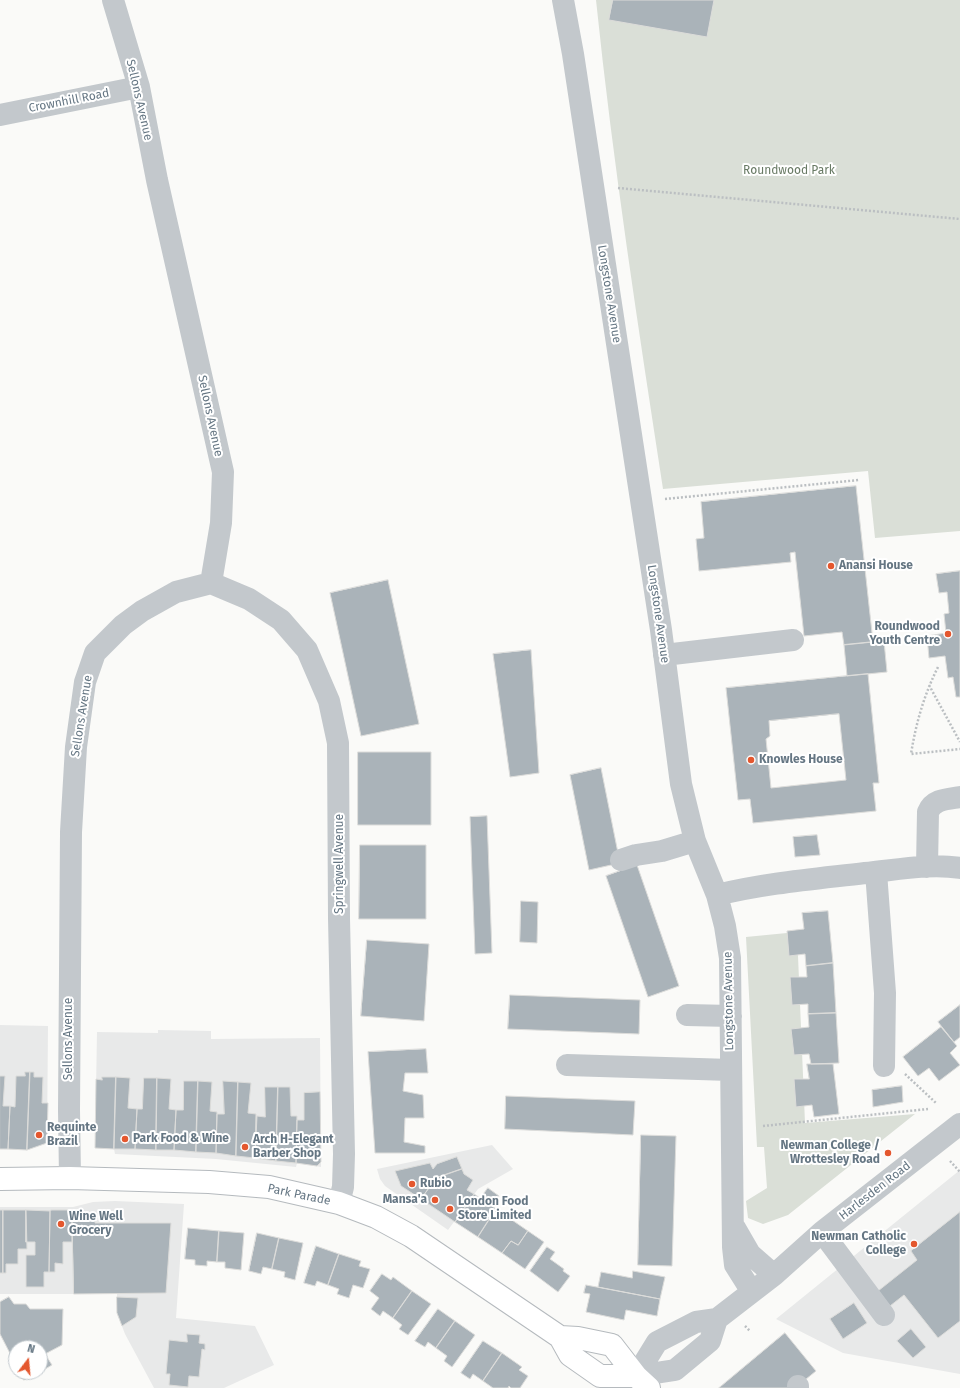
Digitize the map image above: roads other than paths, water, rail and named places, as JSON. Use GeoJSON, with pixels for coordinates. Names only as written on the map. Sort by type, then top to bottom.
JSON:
{"type":"FeatureCollection","features":[{"type":"Feature","properties":{"kind":"main road","name":"Park Parade"},"geometry":{"type":"LineString","coordinates":[[0,1179],[70,1178],[209,1182],[269,1187],[340,1203],[376,1217],[411,1236],[560,1338],[570,1355],[600,1376],[641,1384]]}},
{"type":"Feature","properties":{"kind":"main road"},"geometry":{"type":"LineString","coordinates":[[560,1338],[578,1338],[612,1345],[641,1384]]}},
{"type":"Feature","properties":{"kind":"street","name":"Sellons Avenue"},"geometry":{"type":"LineString","coordinates":[[70,1178],[69,1094],[71,832],[76,747],[85,682],[95,654],[123,625],[142,611],[176,592],[211,583],[221,523],[223,472],[157,180],[139,87],[113,0]]}},
{"type":"Feature","properties":{"kind":"street","name":"Longstone Avenue"},"geometry":{"type":"LineString","coordinates":[[563,0],[573,54],[641,501],[664,655],[681,784],[695,841],[717,895],[725,926],[730,958],[734,1226],[733,1247],[735,1265],[752,1292]]}},
{"type":"Feature","properties":{"kind":"street","name":"Crownhill Road"},"geometry":{"type":"LineString","coordinates":[[0,115],[139,87]]}},
{"type":"Feature","properties":{"kind":"street","name":"Springwell Avenue"},"geometry":{"type":"LineString","coordinates":[[211,583],[249,599],[281,620],[307,650],[329,701],[338,743],[339,918],[344,1154],[343,1187],[340,1203]]}},
{"type":"Feature","properties":{"kind":"street"},"geometry":{"type":"LineString","coordinates":[[664,655],[793,640]]}},
{"type":"Feature","properties":{"kind":"street"},"geometry":{"type":"LineString","coordinates":[[927,867],[928,812],[930,807],[940,801],[960,797]]}},
{"type":"Feature","properties":{"kind":"street"},"geometry":{"type":"LineString","coordinates":[[621,860],[636,855],[662,852],[695,841]]}},
{"type":"Feature","properties":{"kind":"street"},"geometry":{"type":"LineString","coordinates":[[717,895],[769,884],[876,872],[945,866],[960,868]]}},
{"type":"Feature","properties":{"kind":"street"},"geometry":{"type":"LineString","coordinates":[[876,872],[886,993],[884,1059]]}},
{"type":"Feature","properties":{"kind":"street"},"geometry":{"type":"LineString","coordinates":[[687,1015],[731,1016]]}},
{"type":"Feature","properties":{"kind":"street"},"geometry":{"type":"LineString","coordinates":[[567,1065],[731,1070]]}},
{"type":"Feature","properties":{"kind":"street","name":"Harlesden Road"},"geometry":{"type":"LineString","coordinates":[[641,1384],[657,1342],[696,1322],[717,1319],[774,1275],[822,1232],[960,1124]]}},
{"type":"Feature","properties":{"kind":"street","name":"Longstone Avenue"},"geometry":{"type":"LineString","coordinates":[[734,1226],[750,1254],[774,1275]]}},
{"type":"Feature","properties":{"kind":"street"},"geometry":{"type":"LineString","coordinates":[[822,1232],[884,1315]]}},
{"type":"Feature","properties":{"kind":"street"},"geometry":{"type":"LineString","coordinates":[[641,1384],[675,1370],[710,1341],[717,1319]]}},
{"type":"Feature","properties":{"kind":"place","name":"Anansi House"},"geometry":{"type":"Point","coordinates":[831,566]}},
{"type":"Feature","properties":{"kind":"place","name":"Roundwood Youth Centre"},"geometry":{"type":"Point","coordinates":[948,634]}},
{"type":"Feature","properties":{"kind":"place","name":"Knowles House"},"geometry":{"type":"Point","coordinates":[751,760]}},
{"type":"Feature","properties":{"kind":"place","name":"Requinte Brazil"},"geometry":{"type":"Point","coordinates":[39,1135]}},
{"type":"Feature","properties":{"kind":"place","name":"Park Food & Wine"},"geometry":{"type":"Point","coordinates":[125,1139]}},
{"type":"Feature","properties":{"kind":"place","name":"Arch H-Elegant Barber Shop"},"geometry":{"type":"Point","coordinates":[245,1147]}},
{"type":"Feature","properties":{"kind":"place","name":"Newman College / Wrottesley Road"},"geometry":{"type":"Point","coordinates":[888,1153]}},
{"type":"Feature","properties":{"kind":"place","name":"Rubio"},"geometry":{"type":"Point","coordinates":[412,1184]}},
{"type":"Feature","properties":{"kind":"place","name":"Mansa'a"},"geometry":{"type":"Point","coordinates":[435,1200]}},
{"type":"Feature","properties":{"kind":"place","name":"London Food Store Limited"},"geometry":{"type":"Point","coordinates":[450,1209]}},
{"type":"Feature","properties":{"kind":"place","name":"Wine Well Grocery"},"geometry":{"type":"Point","coordinates":[61,1224]}},
{"type":"Feature","properties":{"kind":"place","name":"Newman Catholic College"},"geometry":{"type":"Point","coordinates":[914,1244]}},
{"type":"Feature","properties":{"kind":"park label","name":"Roundwood Park"},"geometry":{"type":"Point","coordinates":[789,171]}}]}
